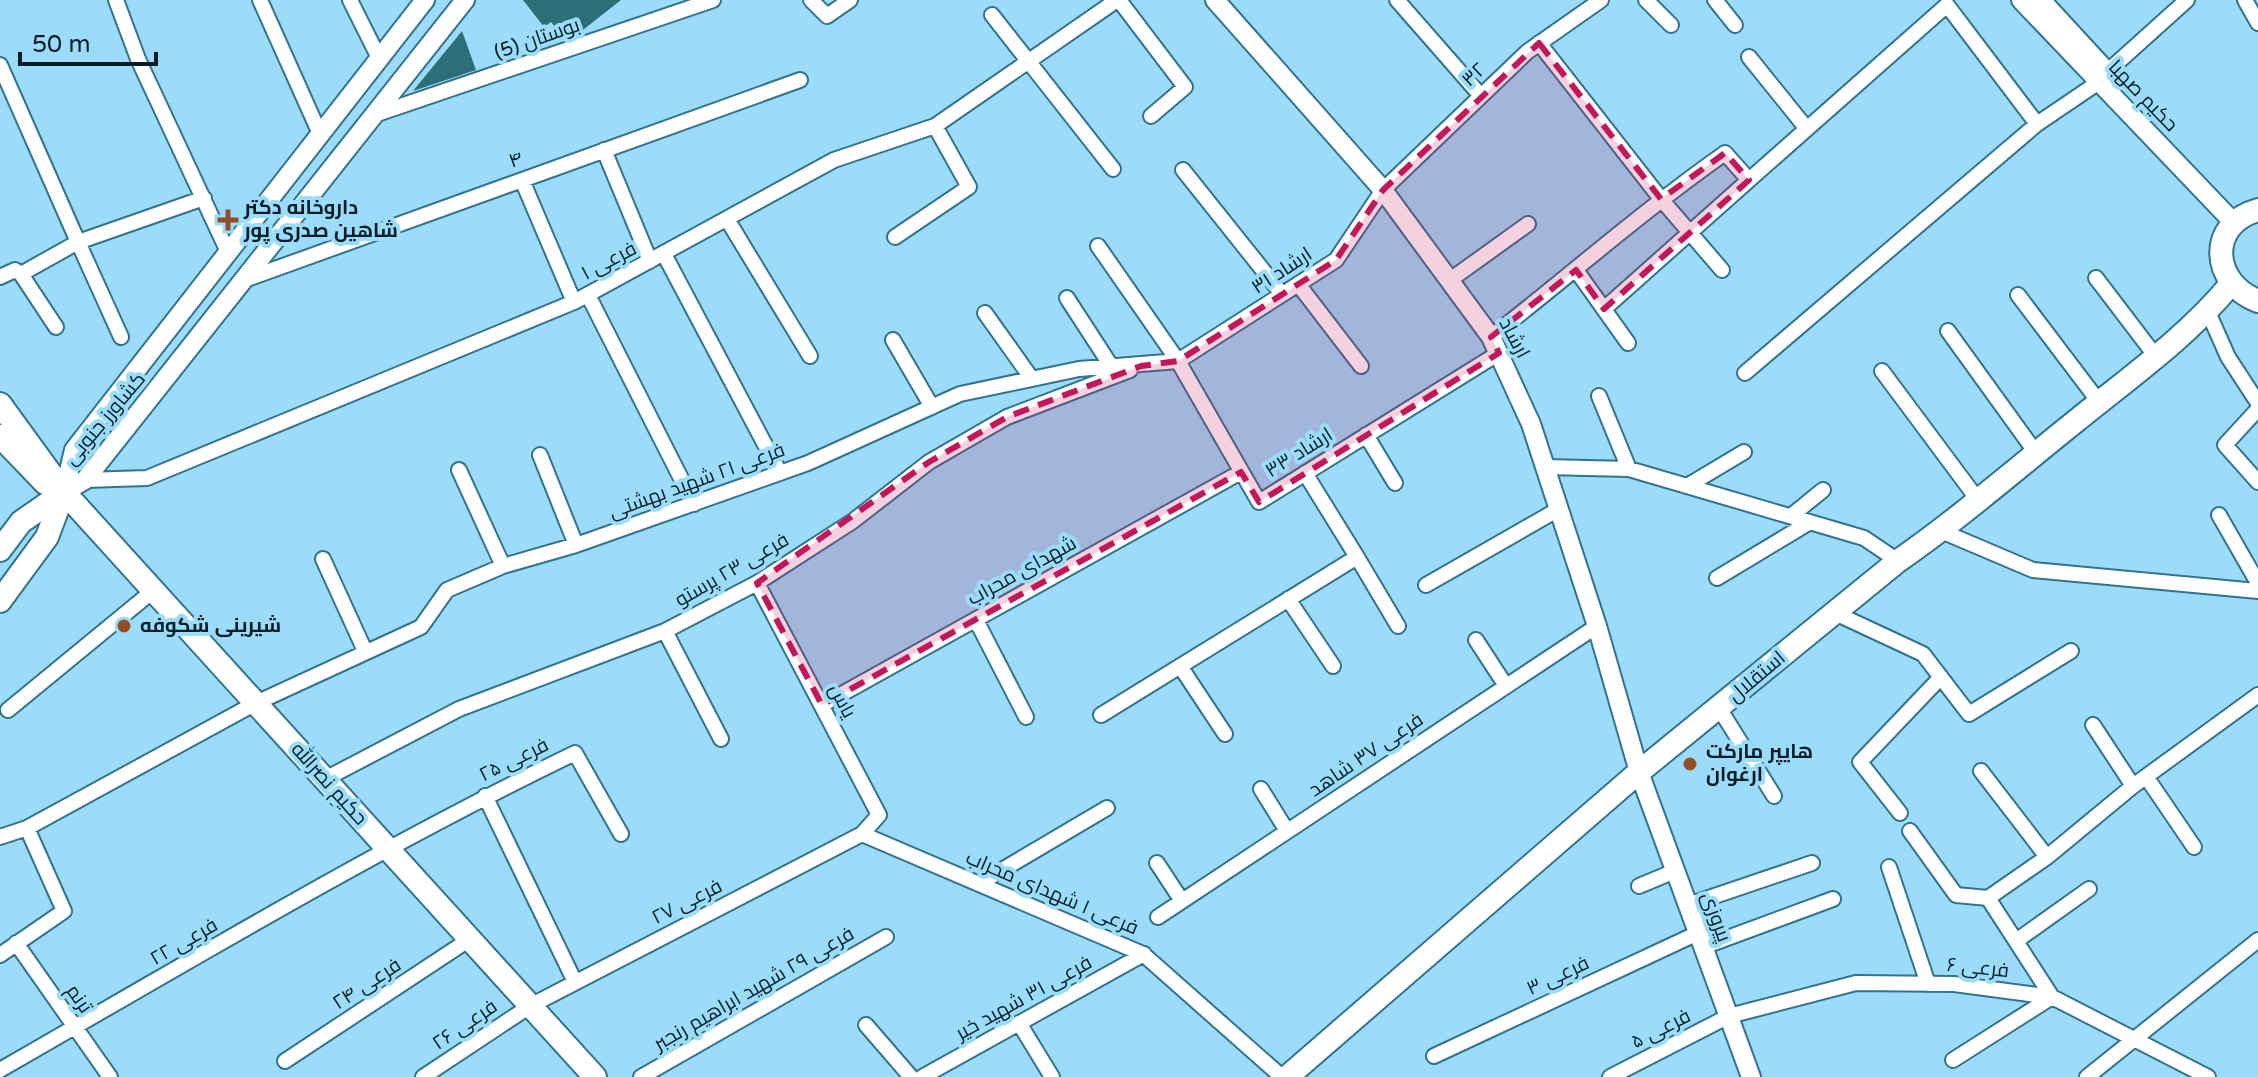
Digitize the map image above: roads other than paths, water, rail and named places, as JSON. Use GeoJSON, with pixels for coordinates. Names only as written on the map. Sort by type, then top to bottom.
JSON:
{"type":"FeatureCollection","features":[{"type":"Feature","properties":{"kind":"main road"},"geometry":{"type":"LineString","coordinates":[[2247,215],[2222,247],[2224,272],[2243,295],[2258,301]]}},
{"type":"Feature","properties":{"kind":"main road","name":"استقلال"},"geometry":{"type":"LineString","coordinates":[[1284,1077],[1639,772],[1898,561],[1941,531],[2157,358],[2208,312],[2231,284]]}},
{"type":"Feature","properties":{"kind":"main road","name":"حکیم نصرالله"},"geometry":{"type":"LineString","coordinates":[[0,404],[64,492],[595,1077]]}},
{"type":"Feature","properties":{"kind":"main road","name":"حکیم نصرالله"},"geometry":{"type":"LineString","coordinates":[[0,436],[40,481],[64,492]]}},
{"type":"Feature","properties":{"kind":"main road"},"geometry":{"type":"LineString","coordinates":[[0,550],[11,525],[64,492]]}},
{"type":"Feature","properties":{"kind":"main road"},"geometry":{"type":"LineString","coordinates":[[0,601],[47,537],[64,492]]}},
{"type":"Feature","properties":{"kind":"street"},"geometry":{"type":"LineString","coordinates":[[116,0],[138,59],[228,252]]}},
{"type":"Feature","properties":{"kind":"street"},"geometry":{"type":"LineString","coordinates":[[260,0],[320,134]]}},
{"type":"Feature","properties":{"kind":"street"},"geometry":{"type":"LineString","coordinates":[[350,0],[379,58]]}},
{"type":"Feature","properties":{"kind":"street","name":"کشاورز جنوبی"},"geometry":{"type":"LineString","coordinates":[[64,492],[74,450],[425,0]]}},
{"type":"Feature","properties":{"kind":"street","name":"کشاورز جنوبی"},"geometry":{"type":"LineString","coordinates":[[64,492],[85,480],[465,0]]}},
{"type":"Feature","properties":{"kind":"street","name":"بوستان (5)"},"geometry":{"type":"LineString","coordinates":[[373,115],[713,0]]}},
{"type":"Feature","properties":{"kind":"street"},"geometry":{"type":"LineString","coordinates":[[811,0],[827,16],[850,0]]}},
{"type":"Feature","properties":{"kind":"street"},"geometry":{"type":"LineString","coordinates":[[1118,0],[1185,87],[1151,116]]}},
{"type":"Feature","properties":{"kind":"street","name":"فرعی ۱"},"geometry":{"type":"LineString","coordinates":[[85,480],[147,478],[574,302],[834,160],[935,126],[1118,0]]}},
{"type":"Feature","properties":{"kind":"street","name":"ارشاد"},"geometry":{"type":"LineString","coordinates":[[1215,0],[1383,190],[1495,345],[1531,424],[1597,626],[1639,772]]}},
{"type":"Feature","properties":{"kind":"street"},"geometry":{"type":"LineString","coordinates":[[1397,0],[1481,96]]}},
{"type":"Feature","properties":{"kind":"street","name":"۳۲"},"geometry":{"type":"LineString","coordinates":[[1383,190],[1539,43],[1601,0]]}},
{"type":"Feature","properties":{"kind":"street"},"geometry":{"type":"LineString","coordinates":[[1646,0],[1671,25]]}},
{"type":"Feature","properties":{"kind":"street"},"geometry":{"type":"LineString","coordinates":[[1715,0],[1735,25]]}},
{"type":"Feature","properties":{"kind":"street","name":"حکیم صهبا"},"geometry":{"type":"LineString","coordinates":[[2021,0],[2103,77],[2227,203],[2247,215]]}},
{"type":"Feature","properties":{"kind":"street","name":"حکیم صهبا"},"geometry":{"type":"LineString","coordinates":[[2041,0],[2103,77]]}},
{"type":"Feature","properties":{"kind":"street"},"geometry":{"type":"LineString","coordinates":[[1745,373],[2037,124],[2103,77],[2187,0]]}},
{"type":"Feature","properties":{"kind":"street"},"geometry":{"type":"LineString","coordinates":[[2245,0],[2258,23]]}},
{"type":"Feature","properties":{"kind":"street"},"geometry":{"type":"LineString","coordinates":[[1604,309],[1947,5],[2037,124]]}},
{"type":"Feature","properties":{"kind":"street"},"geometry":{"type":"LineString","coordinates":[[992,15],[1113,169]]}},
{"type":"Feature","properties":{"kind":"street"},"geometry":{"type":"LineString","coordinates":[[1539,43],[1661,199],[1722,270]]}},
{"type":"Feature","properties":{"kind":"street"},"geometry":{"type":"LineString","coordinates":[[1749,57],[1807,129]]}},
{"type":"Feature","properties":{"kind":"street"},"geometry":{"type":"LineString","coordinates":[[1,70],[121,337]]}},
{"type":"Feature","properties":{"kind":"street","name":"۴"},"geometry":{"type":"LineString","coordinates":[[247,279],[800,80]]}},
{"type":"Feature","properties":{"kind":"street"},"geometry":{"type":"LineString","coordinates":[[895,237],[969,187],[935,126]]}},
{"type":"Feature","properties":{"kind":"street"},"geometry":{"type":"LineString","coordinates":[[604,150],[650,261]]}},
{"type":"Feature","properties":{"kind":"street","name":"ارشاد ۳۳"},"geometry":{"type":"LineString","coordinates":[[1098,246],[1178,361],[1259,502],[1366,435],[1495,345],[1576,270],[1661,199],[1725,153],[1749,180]]}},
{"type":"Feature","properties":{"kind":"street"},"geometry":{"type":"LineString","coordinates":[[1183,170],[1282,294]]}},
{"type":"Feature","properties":{"kind":"street"},"geometry":{"type":"LineString","coordinates":[[522,180],[574,302]]}},
{"type":"Feature","properties":{"kind":"street","name":"ارشاد ۳۱"},"geometry":{"type":"LineString","coordinates":[[1178,361],[1336,260],[1383,190]]}},
{"type":"Feature","properties":{"kind":"street"},"geometry":{"type":"LineString","coordinates":[[21,274],[78,242],[204,198]]}},
{"type":"Feature","properties":{"kind":"street"},"geometry":{"type":"LineString","coordinates":[[727,219],[810,356]]}},
{"type":"Feature","properties":{"kind":"street"},"geometry":{"type":"LineString","coordinates":[[1450,280],[1528,224]]}},
{"type":"Feature","properties":{"kind":"street"},"geometry":{"type":"LineString","coordinates":[[664,254],[780,473]]}},
{"type":"Feature","properties":{"kind":"street"},"geometry":{"type":"LineString","coordinates":[[0,277],[15,270],[21,274],[56,327]]}},
{"type":"Feature","properties":{"kind":"street"},"geometry":{"type":"LineString","coordinates":[[1576,270],[1628,343]]}},
{"type":"Feature","properties":{"kind":"street"},"geometry":{"type":"LineString","coordinates":[[2096,278],[2157,358]]}},
{"type":"Feature","properties":{"kind":"street"},"geometry":{"type":"LineString","coordinates":[[1298,284],[1361,366]]}},
{"type":"Feature","properties":{"kind":"street"},"geometry":{"type":"LineString","coordinates":[[588,295],[694,504]]}},
{"type":"Feature","properties":{"kind":"street"},"geometry":{"type":"LineString","coordinates":[[2018,295],[2099,402]]}},
{"type":"Feature","properties":{"kind":"street"},"geometry":{"type":"LineString","coordinates":[[1067,298],[1114,372]]}},
{"type":"Feature","properties":{"kind":"street"},"geometry":{"type":"LineString","coordinates":[[2208,312],[2228,357],[2258,406],[2225,445],[2258,482]]}},
{"type":"Feature","properties":{"kind":"street"},"geometry":{"type":"LineString","coordinates":[[985,313],[1032,379]]}},
{"type":"Feature","properties":{"kind":"street"},"geometry":{"type":"LineString","coordinates":[[1948,331],[2036,453]]}},
{"type":"Feature","properties":{"kind":"street"},"geometry":{"type":"LineString","coordinates":[[893,340],[932,407]]}},
{"type":"Feature","properties":{"kind":"street","name":"فرعی ۲۱ شهید بهشتی"},"geometry":{"type":"LineString","coordinates":[[0,837],[27,828],[256,703],[421,627],[447,590],[503,566],[576,545],[780,473],[960,394],[1079,369],[1114,372],[1178,361]]}},
{"type":"Feature","properties":{"kind":"street"},"geometry":{"type":"LineString","coordinates":[[1882,371],[1978,500]]}},
{"type":"Feature","properties":{"kind":"street","name":"فرعی ۲۳ پرستو"},"geometry":{"type":"LineString","coordinates":[[325,779],[459,709],[665,631],[757,583],[853,521],[929,462],[1007,417],[1114,372]]}},
{"type":"Feature","properties":{"kind":"street"},"geometry":{"type":"LineString","coordinates":[[1599,396],[1629,469]]}},
{"type":"Feature","properties":{"kind":"street"},"geometry":{"type":"LineString","coordinates":[[1366,435],[1395,483]]}},
{"type":"Feature","properties":{"kind":"street"},"geometry":{"type":"LineString","coordinates":[[1687,486],[1744,452]]}},
{"type":"Feature","properties":{"kind":"street"},"geometry":{"type":"LineString","coordinates":[[540,455],[576,545]]}},
{"type":"Feature","properties":{"kind":"street"},"geometry":{"type":"LineString","coordinates":[[1545,467],[1629,469],[1864,538],[1898,561]]}},
{"type":"Feature","properties":{"kind":"street"},"geometry":{"type":"LineString","coordinates":[[459,470],[503,566]]}},
{"type":"Feature","properties":{"kind":"street","name":"شهدای محراب"},"geometry":{"type":"LineString","coordinates":[[822,705],[1241,472]]}},
{"type":"Feature","properties":{"kind":"street"},"geometry":{"type":"LineString","coordinates":[[1305,473],[1398,626]]}},
{"type":"Feature","properties":{"kind":"street"},"geometry":{"type":"LineString","coordinates":[[1791,516],[1823,490]]}},
{"type":"Feature","properties":{"kind":"street"},"geometry":{"type":"LineString","coordinates":[[1426,585],[1559,509]]}},
{"type":"Feature","properties":{"kind":"street"},"geometry":{"type":"LineString","coordinates":[[2219,515],[2258,583]]}},
{"type":"Feature","properties":{"kind":"street"},"geometry":{"type":"LineString","coordinates":[[1717,578],[1810,522]]}},
{"type":"Feature","properties":{"kind":"street"},"geometry":{"type":"LineString","coordinates":[[1941,531],[2033,570],[2258,591]]}},
{"type":"Feature","properties":{"kind":"street"},"geometry":{"type":"LineString","coordinates":[[1101,715],[1357,557]]}},
{"type":"Feature","properties":{"kind":"street"},"geometry":{"type":"LineString","coordinates":[[323,559],[365,651]]}},
{"type":"Feature","properties":{"kind":"street","name":"یاس"},"geometry":{"type":"LineString","coordinates":[[757,583],[879,815],[862,834]]}},
{"type":"Feature","properties":{"kind":"street"},"geometry":{"type":"LineString","coordinates":[[8,710],[154,590]]}},
{"type":"Feature","properties":{"kind":"street"},"geometry":{"type":"LineString","coordinates":[[1288,599],[1333,666]]}},
{"type":"Feature","properties":{"kind":"street"},"geometry":{"type":"LineString","coordinates":[[1835,613],[1923,654],[1969,714],[2071,651]]}},
{"type":"Feature","properties":{"kind":"street"},"geometry":{"type":"LineString","coordinates":[[976,620],[1026,717]]}},
{"type":"Feature","properties":{"kind":"street","name":"فرعی ۳۷ شاهد"},"geometry":{"type":"LineString","coordinates":[[1158,917],[1597,626]]}},
{"type":"Feature","properties":{"kind":"street"},"geometry":{"type":"LineString","coordinates":[[665,631],[721,739]]}},
{"type":"Feature","properties":{"kind":"street"},"geometry":{"type":"LineString","coordinates":[[1476,640],[1506,686]]}},
{"type":"Feature","properties":{"kind":"street"},"geometry":{"type":"LineString","coordinates":[[1180,666],[1225,734]]}},
{"type":"Feature","properties":{"kind":"street"},"geometry":{"type":"LineString","coordinates":[[1900,813],[1860,762],[1941,677]]}},
{"type":"Feature","properties":{"kind":"street"},"geometry":{"type":"LineString","coordinates":[[1910,831],[1956,895],[1988,898],[2047,857],[2133,786],[2258,695]]}},
{"type":"Feature","properties":{"kind":"street"},"geometry":{"type":"LineString","coordinates":[[1719,708],[1774,796]]}},
{"type":"Feature","properties":{"kind":"street"},"geometry":{"type":"LineString","coordinates":[[2093,725],[2133,786]]}},
{"type":"Feature","properties":{"kind":"street","name":"فرعی ۲۵"},"geometry":{"type":"LineString","coordinates":[[387,848],[575,753],[621,834]]}},
{"type":"Feature","properties":{"kind":"street"},"geometry":{"type":"LineString","coordinates":[[1981,771],[2047,857]]}},
{"type":"Feature","properties":{"kind":"street","name":"پیروزی"},"geometry":{"type":"LineString","coordinates":[[1639,772],[1751,1077]]}},
{"type":"Feature","properties":{"kind":"street"},"geometry":{"type":"LineString","coordinates":[[2147,778],[2194,847]]}},
{"type":"Feature","properties":{"kind":"street"},"geometry":{"type":"LineString","coordinates":[[1261,789],[1287,831]]}},
{"type":"Feature","properties":{"kind":"street"},"geometry":{"type":"LineString","coordinates":[[485,796],[575,982]]}},
{"type":"Feature","properties":{"kind":"street"},"geometry":{"type":"LineString","coordinates":[[980,883],[1107,808]]}},
{"type":"Feature","properties":{"kind":"street"},"geometry":{"type":"LineString","coordinates":[[0,955],[64,911],[27,828]]}},
{"type":"Feature","properties":{"kind":"street","name":"فرعی ۱ شهدای محراب"},"geometry":{"type":"LineString","coordinates":[[862,834],[1144,954],[1284,1077]]}},
{"type":"Feature","properties":{"kind":"street","name":"فرعی ۲۷"},"geometry":{"type":"LineString","coordinates":[[530,1006],[862,834]]}},
{"type":"Feature","properties":{"kind":"street","name":"فرعی ۲۲"},"geometry":{"type":"LineString","coordinates":[[0,1070],[387,848]]}},
{"type":"Feature","properties":{"kind":"street"},"geometry":{"type":"LineString","coordinates":[[1157,863],[1182,901]]}},
{"type":"Feature","properties":{"kind":"street"},"geometry":{"type":"LineString","coordinates":[[1688,905],[1812,863]]}},
{"type":"Feature","properties":{"kind":"street"},"geometry":{"type":"LineString","coordinates":[[1889,867],[1928,984]]}},
{"type":"Feature","properties":{"kind":"street"},"geometry":{"type":"LineString","coordinates":[[1639,886],[1675,871]]}},
{"type":"Feature","properties":{"kind":"street"},"geometry":{"type":"LineString","coordinates":[[2016,941],[2089,889]]}},
{"type":"Feature","properties":{"kind":"street"},"geometry":{"type":"LineString","coordinates":[[1953,1060],[2052,997],[1988,898]]}},
{"type":"Feature","properties":{"kind":"street","name":"فرعی ۳"},"geometry":{"type":"LineString","coordinates":[[1434,1056],[1700,940],[1833,899]]}},
{"type":"Feature","properties":{"kind":"street","name":"فرعی ۲۹ شهید ابراهیم رنجبر"},"geometry":{"type":"LineString","coordinates":[[641,1077],[886,937]]}},
{"type":"Feature","properties":{"kind":"street","name":"فرعی ۲۴"},"geometry":{"type":"LineString","coordinates":[[285,1061],[470,939]]}},
{"type":"Feature","properties":{"kind":"street"},"geometry":{"type":"LineString","coordinates":[[2087,1077],[2258,940]]}},
{"type":"Feature","properties":{"kind":"street","name":"ترنم"},"geometry":{"type":"LineString","coordinates":[[16,943],[110,1077]]}},
{"type":"Feature","properties":{"kind":"street","name":"فرعی ۳۱ شهید خیر"},"geometry":{"type":"LineString","coordinates":[[922,1077],[1144,954]]}},
{"type":"Feature","properties":{"kind":"street","name":"فرعی ۶"},"geometry":{"type":"LineString","coordinates":[[1729,1016],[1856,983],[1954,984],[2052,997],[2207,1077]]}},
{"type":"Feature","properties":{"kind":"street","name":"فرعی ۲۶"},"geometry":{"type":"LineString","coordinates":[[423,1077],[530,1006]]}},
{"type":"Feature","properties":{"kind":"street","name":"فرعی ۵"},"geometry":{"type":"LineString","coordinates":[[1610,1077],[1729,1016]]}},
{"type":"Feature","properties":{"kind":"street"},"geometry":{"type":"LineString","coordinates":[[1019,1023],[1052,1077]]}},
{"type":"Feature","properties":{"kind":"street"},"geometry":{"type":"LineString","coordinates":[[866,1025],[911,1077]]}},
{"type":"Feature","properties":{"kind":"place","name":"داروخانه دکتر شاهین صدری پور"},"geometry":{"type":"Point","coordinates":[228,220]}},
{"type":"Feature","properties":{"kind":"place","name":"شیرینی شکوفه"},"geometry":{"type":"Point","coordinates":[124,626]}},
{"type":"Feature","properties":{"kind":"place","name":"هایپر مارکت ارغوان"},"geometry":{"type":"Point","coordinates":[1690,764]}}]}
